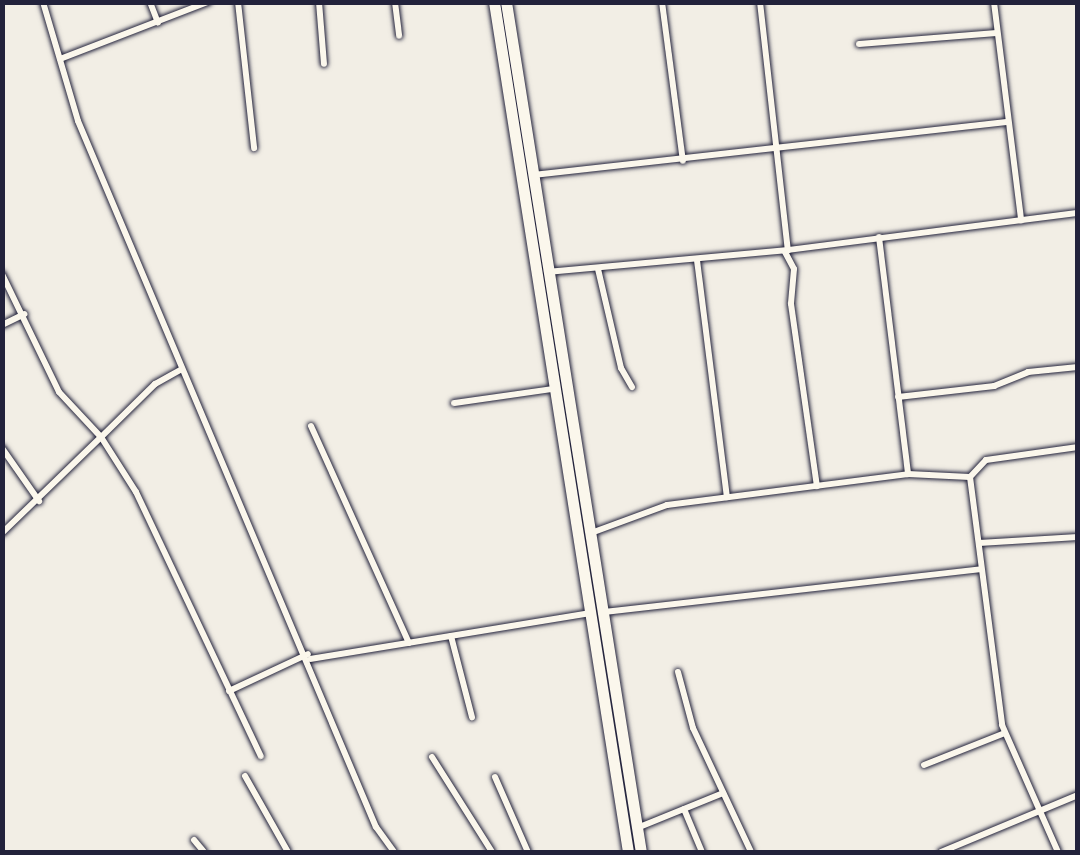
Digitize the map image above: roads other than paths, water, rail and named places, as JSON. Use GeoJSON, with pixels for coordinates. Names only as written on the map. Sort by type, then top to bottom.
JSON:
{"type":"FeatureCollection","features":[{"type":"Feature","properties":{"kind":"main road"},"geometry":{"type":"LineString","coordinates":[[494,2],[590,534],[595,613],[628,852]]}},
{"type":"Feature","properties":{"kind":"main road"},"geometry":{"type":"LineString","coordinates":[[506,2],[534,175],[552,389],[641,852]]}},
{"type":"Feature","properties":{"kind":"street"},"geometry":{"type":"LineString","coordinates":[[43,2],[78,120],[309,657],[376,827],[394,852]]}},
{"type":"Feature","properties":{"kind":"street"},"geometry":{"type":"LineString","coordinates":[[150,2],[158,23]]}},
{"type":"Feature","properties":{"kind":"street"},"geometry":{"type":"LineString","coordinates":[[60,58],[208,2]]}},
{"type":"Feature","properties":{"kind":"street"},"geometry":{"type":"LineString","coordinates":[[238,2],[254,148]]}},
{"type":"Feature","properties":{"kind":"street"},"geometry":{"type":"LineString","coordinates":[[318,2],[324,64]]}},
{"type":"Feature","properties":{"kind":"street"},"geometry":{"type":"LineString","coordinates":[[395,2],[398,36]]}},
{"type":"Feature","properties":{"kind":"street"},"geometry":{"type":"LineString","coordinates":[[662,2],[683,160]]}},
{"type":"Feature","properties":{"kind":"street"},"geometry":{"type":"LineString","coordinates":[[760,2],[786,250],[794,269],[791,304],[817,486]]}},
{"type":"Feature","properties":{"kind":"street"},"geometry":{"type":"LineString","coordinates":[[994,2],[1021,220]]}},
{"type":"Feature","properties":{"kind":"street"},"geometry":{"type":"LineString","coordinates":[[859,44],[997,32]]}},
{"type":"Feature","properties":{"kind":"street"},"geometry":{"type":"LineString","coordinates":[[534,175],[1008,122]]}},
{"type":"Feature","properties":{"kind":"street"},"geometry":{"type":"LineString","coordinates":[[541,272],[697,260],[1078,212]]}},
{"type":"Feature","properties":{"kind":"street"},"geometry":{"type":"LineString","coordinates":[[879,237],[908,474]]}},
{"type":"Feature","properties":{"kind":"street"},"geometry":{"type":"LineString","coordinates":[[697,260],[727,497]]}},
{"type":"Feature","properties":{"kind":"street"},"geometry":{"type":"LineString","coordinates":[[598,269],[621,368],[632,387]]}},
{"type":"Feature","properties":{"kind":"street"},"geometry":{"type":"LineString","coordinates":[[2,274],[60,392],[101,436],[136,492],[260,756]]}},
{"type":"Feature","properties":{"kind":"street"},"geometry":{"type":"LineString","coordinates":[[2,325],[25,314]]}},
{"type":"Feature","properties":{"kind":"street"},"geometry":{"type":"LineString","coordinates":[[898,397],[994,386],[1028,372],[1078,367]]}},
{"type":"Feature","properties":{"kind":"street"},"geometry":{"type":"LineString","coordinates":[[2,533],[155,384],[182,369]]}},
{"type":"Feature","properties":{"kind":"street"},"geometry":{"type":"LineString","coordinates":[[454,403],[552,389]]}},
{"type":"Feature","properties":{"kind":"street"},"geometry":{"type":"LineString","coordinates":[[311,426],[409,643]]}},
{"type":"Feature","properties":{"kind":"street"},"geometry":{"type":"LineString","coordinates":[[1058,852],[1005,732],[970,477],[982,462],[1078,446]]}},
{"type":"Feature","properties":{"kind":"street"},"geometry":{"type":"LineString","coordinates":[[2,448],[39,501]]}},
{"type":"Feature","properties":{"kind":"street"},"geometry":{"type":"LineString","coordinates":[[590,534],[650,509],[727,497],[908,474],[970,477]]}},
{"type":"Feature","properties":{"kind":"street"},"geometry":{"type":"LineString","coordinates":[[978,543],[1078,537]]}},
{"type":"Feature","properties":{"kind":"street"},"geometry":{"type":"LineString","coordinates":[[229,690],[309,657],[595,613],[981,569]]}},
{"type":"Feature","properties":{"kind":"street"},"geometry":{"type":"LineString","coordinates":[[451,636],[472,717]]}},
{"type":"Feature","properties":{"kind":"street"},"geometry":{"type":"LineString","coordinates":[[678,672],[692,728],[751,852]]}},
{"type":"Feature","properties":{"kind":"street"},"geometry":{"type":"LineString","coordinates":[[924,765],[1005,732]]}},
{"type":"Feature","properties":{"kind":"street"},"geometry":{"type":"LineString","coordinates":[[432,757],[492,852]]}},
{"type":"Feature","properties":{"kind":"street"},"geometry":{"type":"LineString","coordinates":[[245,776],[288,852]]}},
{"type":"Feature","properties":{"kind":"street"},"geometry":{"type":"LineString","coordinates":[[495,777],[528,852]]}},
{"type":"Feature","properties":{"kind":"street"},"geometry":{"type":"LineString","coordinates":[[636,829],[723,793]]}},
{"type":"Feature","properties":{"kind":"street"},"geometry":{"type":"LineString","coordinates":[[941,852],[1078,795]]}},
{"type":"Feature","properties":{"kind":"street"},"geometry":{"type":"LineString","coordinates":[[684,810],[702,852]]}},
{"type":"Feature","properties":{"kind":"street"},"geometry":{"type":"LineString","coordinates":[[194,840],[204,852]]}}]}
